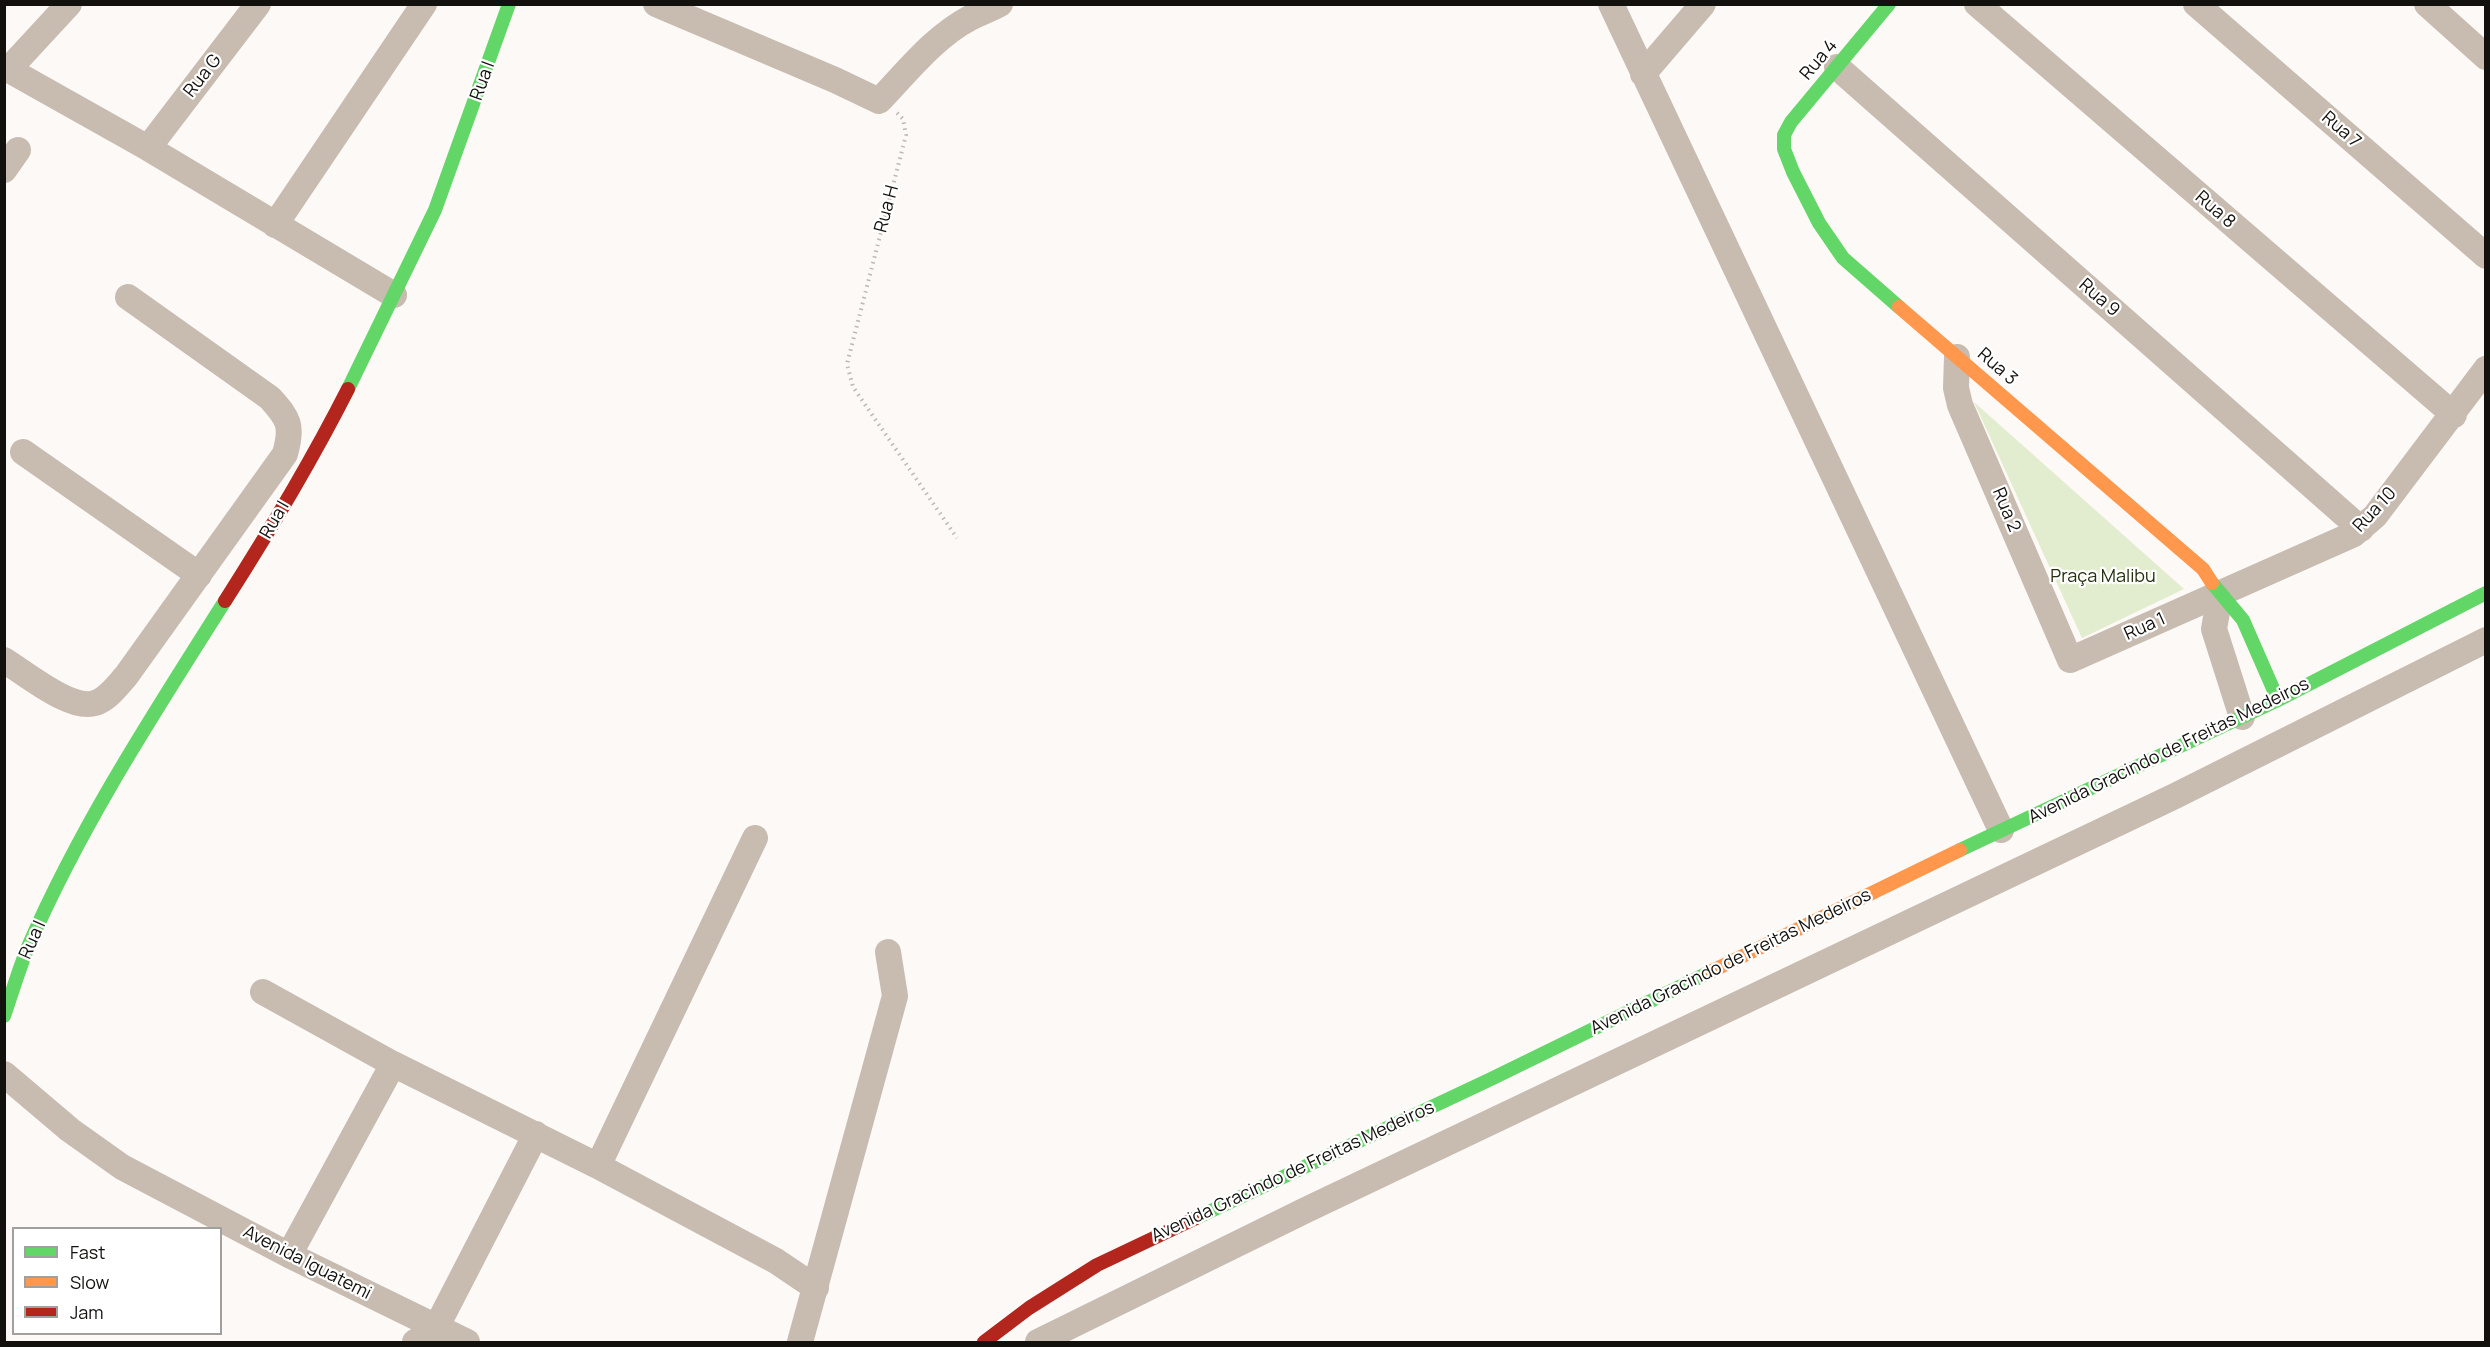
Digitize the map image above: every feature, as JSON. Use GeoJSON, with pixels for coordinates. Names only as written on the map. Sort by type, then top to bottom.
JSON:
{"type":"FeatureCollection","features":[{"type":"Feature","properties":{"kind":"street"},"geometry":{"type":"LineString","coordinates":[[69,4],[6,69],[148,148],[394,295]]}},
{"type":"Feature","properties":{"kind":"street","name":"Rua G"},"geometry":{"type":"LineString","coordinates":[[148,148],[258,4]]}},
{"type":"Feature","properties":{"kind":"street"},"geometry":{"type":"LineString","coordinates":[[275,225],[424,4]]}},
{"type":"Feature","properties":{"kind":"street","name":"Rua I"},"geometry":{"type":"LineString","coordinates":[[4,1016],[28,948],[76,848],[129,753],[266,536],[313,454],[394,295],[435,210],[509,4]]}},
{"type":"Feature","properties":{"kind":"street"},"geometry":{"type":"LineString","coordinates":[[656,4],[879,101],[953,29],[1000,4]]}},
{"type":"Feature","properties":{"kind":"street"},"geometry":{"type":"LineString","coordinates":[[1611,4],[2001,830]]}},
{"type":"Feature","properties":{"kind":"street"},"geometry":{"type":"LineString","coordinates":[[1643,74],[1703,4]]}},
{"type":"Feature","properties":{"kind":"street","name":"Rua 4"},"geometry":{"type":"LineString","coordinates":[[1784,143],[1787,128],[1889,4]]}},
{"type":"Feature","properties":{"kind":"street","name":"Rua 8"},"geometry":{"type":"LineString","coordinates":[[1977,4],[2454,415]]}},
{"type":"Feature","properties":{"kind":"street","name":"Rua 7"},"geometry":{"type":"LineString","coordinates":[[2196,4],[2486,256]]}},
{"type":"Feature","properties":{"kind":"street"},"geometry":{"type":"LineString","coordinates":[[2427,4],[2486,57]]}},
{"type":"Feature","properties":{"kind":"street","name":"Rua 9"},"geometry":{"type":"LineString","coordinates":[[1837,67],[2361,529]]}},
{"type":"Feature","properties":{"kind":"street","name":"Rua 3"},"geometry":{"type":"LineString","coordinates":[[1784,143],[1787,157],[1834,249],[2203,569],[2220,594],[2243,620],[2278,700]]}},
{"type":"Feature","properties":{"kind":"street"},"geometry":{"type":"LineString","coordinates":[[4,660],[62,697],[80,705],[94,704],[105,699],[126,676],[285,454],[291,433],[285,415],[270,398],[128,297]]}},
{"type":"Feature","properties":{"kind":"street","name":"Rua 2"},"geometry":{"type":"LineString","coordinates":[[1957,357],[1956,388],[1960,405],[2070,660]]}},
{"type":"Feature","properties":{"kind":"street","name":"Rua 10"},"geometry":{"type":"LineString","coordinates":[[2220,594],[2337,543],[2361,529],[2375,516],[2454,415],[2486,369]]}},
{"type":"Feature","properties":{"kind":"street"},"geometry":{"type":"LineString","coordinates":[[23,452],[199,575]]}},
{"type":"Feature","properties":{"kind":"street","name":"Avenida Gracindo de Freitas Medeiros"},"geometry":{"type":"LineString","coordinates":[[984,1342],[1037,1303],[1097,1265],[1491,1079],[2001,830],[2278,700],[2486,593]]}},
{"type":"Feature","properties":{"kind":"street"},"geometry":{"type":"LineString","coordinates":[[2220,594],[2214,629],[2242,717]]}},
{"type":"Feature","properties":{"kind":"street","name":"Rua 1"},"geometry":{"type":"LineString","coordinates":[[2070,660],[2220,594]]}},
{"type":"Feature","properties":{"kind":"street"},"geometry":{"type":"LineString","coordinates":[[1038,1342],[1317,1205],[2175,796],[2486,640]]}},
{"type":"Feature","properties":{"kind":"street"},"geometry":{"type":"LineString","coordinates":[[598,1166],[755,838]]}},
{"type":"Feature","properties":{"kind":"street"},"geometry":{"type":"LineString","coordinates":[[800,1342],[896,996],[888,952]]}},
{"type":"Feature","properties":{"kind":"street"},"geometry":{"type":"LineString","coordinates":[[263,992],[393,1064],[536,1134],[776,1261],[816,1288]]}},
{"type":"Feature","properties":{"kind":"street"},"geometry":{"type":"LineString","coordinates":[[289,1254],[393,1064]]}},
{"type":"Feature","properties":{"kind":"street","name":"Avenida Iguatemi"},"geometry":{"type":"LineString","coordinates":[[4,1074],[62,1124],[122,1167],[289,1254],[467,1342]]}},
{"type":"Feature","properties":{"kind":"street"},"geometry":{"type":"LineString","coordinates":[[415,1342],[436,1328],[536,1134]]}},
{"type":"Feature","properties":{"kind":"path","name":"Rua H"},"geometry":{"type":"LineString","coordinates":[[879,101],[903,119],[906,135],[847,363],[853,387],[957,538]]}},
{"type":"Feature","properties":{"kind":"green space","name":"Praça Malibu"},"geometry":{"type":"Polygon","coordinates":[[[1974,402],[2184,589],[2082,638],[1974,402]]]}},
{"type":"Feature","properties":{"kind":"traffic: fast"},"geometry":{"type":"LineString","coordinates":[[348,389],[435,210],[509,4]]}},
{"type":"Feature","properties":{"kind":"traffic: fast"},"geometry":{"type":"LineString","coordinates":[[1889,4],[1791,122],[1784,135],[1784,149],[1819,223],[1843,258],[1899,307]]}},
{"type":"Feature","properties":{"kind":"traffic: fast"},"geometry":{"type":"LineString","coordinates":[[2212,583],[2243,620],[2278,700]]}},
{"type":"Feature","properties":{"kind":"traffic: fast"},"geometry":{"type":"LineString","coordinates":[[1960,850],[2278,700],[2486,593]]}},
{"type":"Feature","properties":{"kind":"traffic: fast"},"geometry":{"type":"LineString","coordinates":[[4,1016],[28,947],[71,857],[120,770],[225,601]]}},
{"type":"Feature","properties":{"kind":"traffic: fast"},"geometry":{"type":"LineString","coordinates":[[1196,1218],[1491,1079],[1712,971]]}},
{"type":"Feature","properties":{"kind":"traffic: slow"},"geometry":{"type":"LineString","coordinates":[[1899,307],[2203,569],[2212,583]]}},
{"type":"Feature","properties":{"kind":"traffic: slow"},"geometry":{"type":"LineString","coordinates":[[1712,971],[1960,850]]}},
{"type":"Feature","properties":{"kind":"traffic: jam"},"geometry":{"type":"LineString","coordinates":[[225,601],[289,497],[348,389]]}},
{"type":"Feature","properties":{"kind":"traffic: jam"},"geometry":{"type":"LineString","coordinates":[[984,1342],[1029,1308],[1097,1265],[1196,1218]]}}]}
